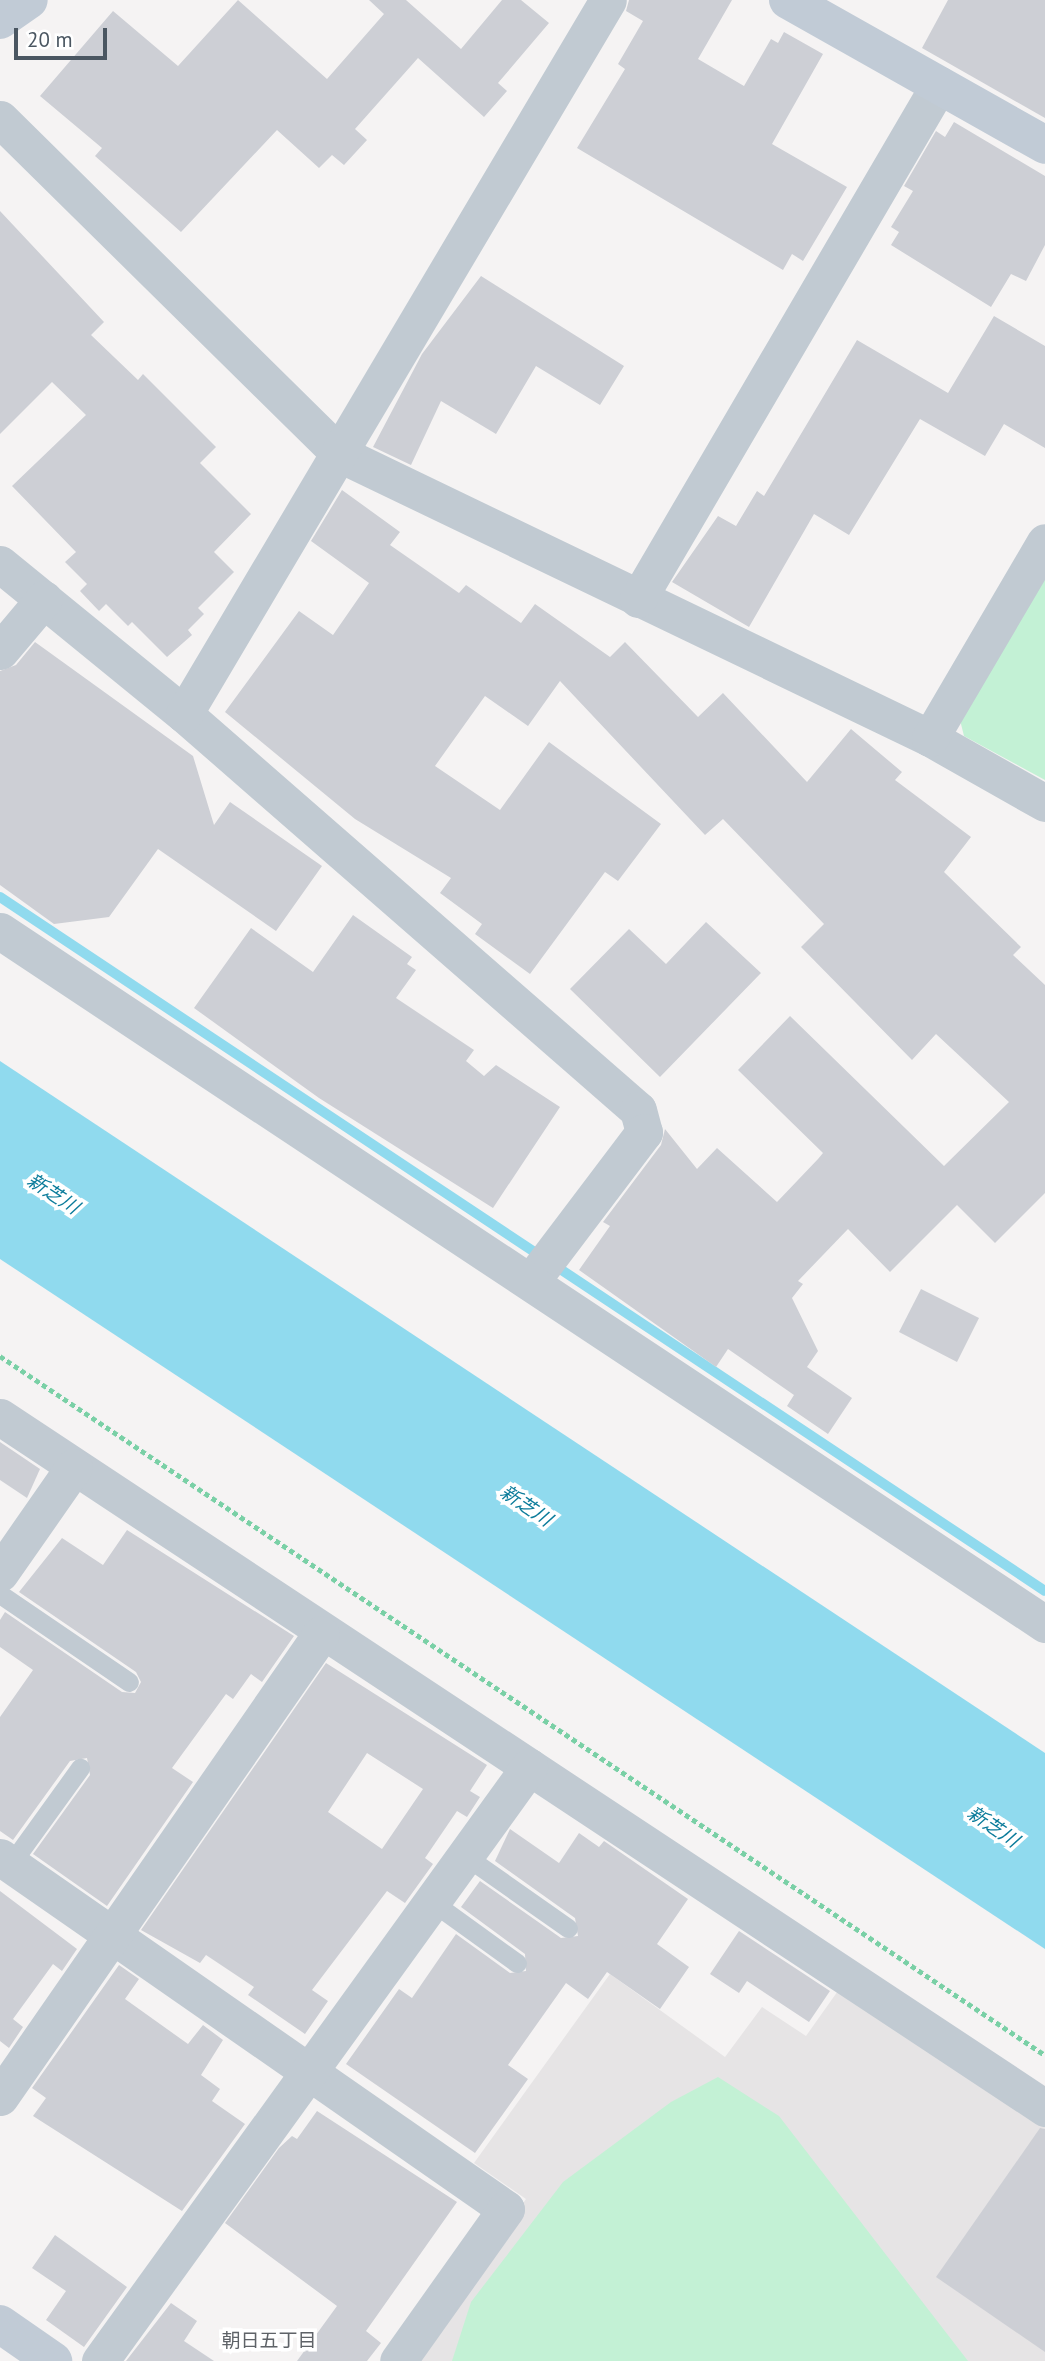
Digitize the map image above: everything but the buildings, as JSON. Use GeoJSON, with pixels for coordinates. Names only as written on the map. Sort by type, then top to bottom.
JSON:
{"type":"FeatureCollection","features":[{"type":"Feature","properties":{"kind":"street"},"geometry":{"type":"LineString","coordinates":[[0,20],[29,0]]}},
{"type":"Feature","properties":{"kind":"street"},"geometry":{"type":"LineString","coordinates":[[184,714],[608,0]]}},
{"type":"Feature","properties":{"kind":"street"},"geometry":{"type":"LineString","coordinates":[[788,0],[1045,145]]}},
{"type":"Feature","properties":{"kind":"street"},"geometry":{"type":"LineString","coordinates":[[638,598],[939,85]]}},
{"type":"Feature","properties":{"kind":"street"},"geometry":{"type":"LineString","coordinates":[[0,119],[340,454],[930,738],[1045,803]]}},
{"type":"Feature","properties":{"kind":"street"},"geometry":{"type":"LineString","coordinates":[[930,738],[1045,542]]}},
{"type":"Feature","properties":{"kind":"street"},"geometry":{"type":"LineString","coordinates":[[0,564],[184,714],[638,1110],[643,1132],[533,1279]]}},
{"type":"Feature","properties":{"kind":"street"},"geometry":{"type":"LineString","coordinates":[[0,651],[44,599]]}},
{"type":"Feature","properties":{"kind":"street"},"geometry":{"type":"LineString","coordinates":[[0,931],[533,1279],[1045,1623]]}},
{"type":"Feature","properties":{"kind":"street"},"geometry":{"type":"LineString","coordinates":[[0,1417],[321,1634],[529,1767],[1045,2108]]}},
{"type":"Feature","properties":{"kind":"street"},"geometry":{"type":"LineString","coordinates":[[0,1573],[74,1467]]}},
{"type":"Feature","properties":{"kind":"street"},"geometry":{"type":"LineString","coordinates":[[0,2096],[321,1634]]}},
{"type":"Feature","properties":{"kind":"street"},"geometry":{"type":"LineString","coordinates":[[100,2361],[306,2071],[529,1767]]}},
{"type":"Feature","properties":{"kind":"street"},"geometry":{"type":"LineString","coordinates":[[5,1861],[506,2210],[398,2361]]}},
{"type":"Feature","properties":{"kind":"street"},"geometry":{"type":"LineString","coordinates":[[0,2324],[53,2361]]}},
{"type":"Feature","properties":{"kind":"lane"},"geometry":{"type":"LineString","coordinates":[[0,1594],[129,1682]]}},
{"type":"Feature","properties":{"kind":"lane"},"geometry":{"type":"LineString","coordinates":[[5,1861],[80,1768]]}},
{"type":"Feature","properties":{"kind":"lane"},"geometry":{"type":"LineString","coordinates":[[464,1855],[568,1928]]}},
{"type":"Feature","properties":{"kind":"lane"},"geometry":{"type":"LineString","coordinates":[[431,1901],[517,1962]]}},
{"type":"Feature","properties":{"kind":"path"},"geometry":{"type":"LineString","coordinates":[[0,1356],[1045,2055]]}},
{"type":"Feature","properties":{"kind":"shaded area"},"geometry":{"type":"Polygon","coordinates":[[[610,1974],[725,2057],[762,2007],[806,2036],[840,1988],[1045,2121],[1045,2361],[410,2361],[526,2199],[474,2163],[610,1974]]]}},
{"type":"Feature","properties":{"kind":"green space"},"geometry":{"type":"Polygon","coordinates":[[[1045,577],[1045,780],[964,736],[960,720],[1045,577]]]}},
{"type":"Feature","properties":{"kind":"green space"},"geometry":{"type":"Polygon","coordinates":[[[718,2077],[779,2116],[968,2361],[452,2361],[471,2302],[563,2182],[671,2102],[718,2077]]]}},
{"type":"Feature","properties":{"kind":"water","name":"新芝川"},"geometry":{"type":"Polygon","coordinates":[[[0,1061],[1045,1753],[1045,1949],[0,1259],[0,1061]]]}},
{"type":"Feature","properties":{"kind":"waterway"},"geometry":{"type":"LineString","coordinates":[[0,897],[1045,1591]]}},
{"type":"Feature","properties":{"kind":"district","name":"朝日五丁目"},"geometry":{"type":"Point","coordinates":[269,2341]}}]}
